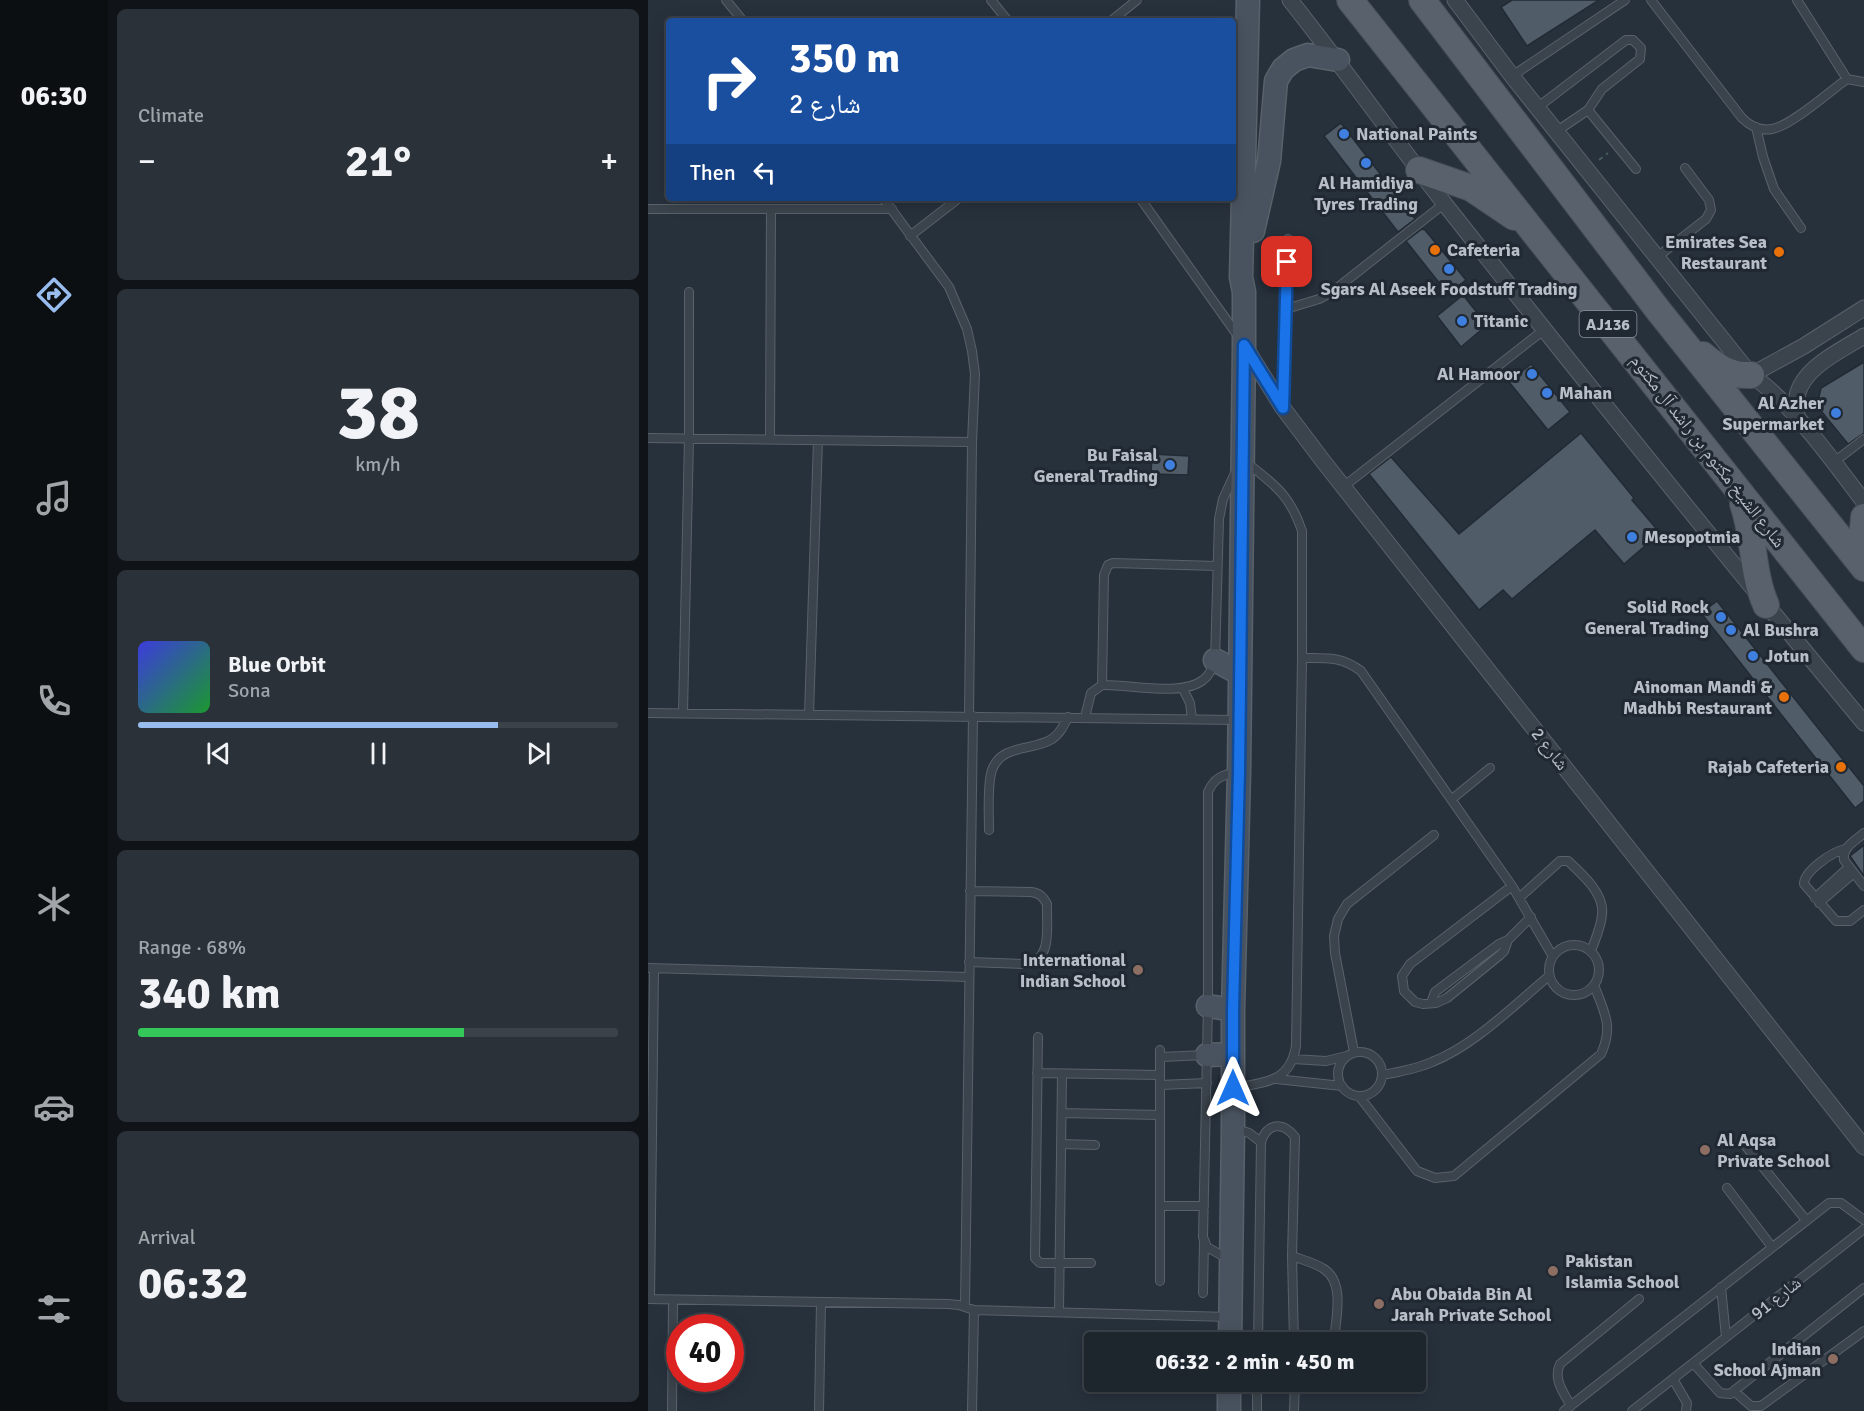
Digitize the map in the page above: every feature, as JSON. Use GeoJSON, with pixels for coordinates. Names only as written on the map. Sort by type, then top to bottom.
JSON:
{"type":"FeatureCollection","features":[{"type":"Feature","properties":{"kind":"main road","name":"شارع الشيخ مكتوم بن راشد آل مكتوم"},"geometry":{"type":"LineString","coordinates":[[1350,0],[1537,233],[1864,649]]}},
{"type":"Feature","properties":{"kind":"main road","name":"AJ136"},"geometry":{"type":"LineString","coordinates":[[1422,0],[1672,328],[1864,568]]}},
{"type":"Feature","properties":{"kind":"main road"},"geometry":{"type":"LineString","coordinates":[[1419,170],[1471,188],[1537,233]]}},
{"type":"Feature","properties":{"kind":"main road"},"geometry":{"type":"LineString","coordinates":[[1672,328],[1725,372],[1751,375]]}},
{"type":"Feature","properties":{"kind":"main road"},"geometry":{"type":"LineString","coordinates":[[1740,493],[1750,526],[1756,575],[1766,605]]}},
{"type":"Feature","properties":{"kind":"main road"},"geometry":{"type":"LineString","coordinates":[[1864,517],[1862,540],[1864,554]]}},
{"type":"Feature","properties":{"kind":"street"},"geometry":{"type":"LineString","coordinates":[[1230,1332],[1244,345],[1244,292],[1241,277],[1248,0]]}},
{"type":"Feature","properties":{"kind":"street"},"geometry":{"type":"LineString","coordinates":[[1290,0],[1338,60],[1419,170],[1545,329],[1766,605],[1864,723]]}},
{"type":"Feature","properties":{"kind":"street"},"geometry":{"type":"LineString","coordinates":[[1455,0],[1512,76],[1751,375],[1776,395],[1864,502]]}},
{"type":"Feature","properties":{"kind":"street"},"geometry":{"type":"LineString","coordinates":[[1244,292],[1248,279],[1254,219],[1269,161],[1276,81],[1283,69],[1294,60],[1308,55],[1338,60]]}},
{"type":"Feature","properties":{"kind":"street"},"geometry":{"type":"LineString","coordinates":[[1751,375],[1804,346],[1864,308]]}},
{"type":"Feature","properties":{"kind":"street"},"geometry":{"type":"LineString","coordinates":[[1797,420],[1798,394],[1806,378],[1825,361],[1864,336]]}},
{"type":"Feature","properties":{"kind":"street","name":"شارع 2"},"geometry":{"type":"LineString","coordinates":[[1244,345],[1283,408],[1343,487],[1864,1147]]}},
{"type":"Feature","properties":{"kind":"street"},"geometry":{"type":"LineString","coordinates":[[1215,660],[1239,673]]}},
{"type":"Feature","properties":{"kind":"street"},"geometry":{"type":"LineString","coordinates":[[1208,1006],[1233,1010]]}},
{"type":"Feature","properties":{"kind":"street"},"geometry":{"type":"LineString","coordinates":[[1207,1055],[1233,1054]]}},
{"type":"Feature","properties":{"kind":"street"},"geometry":{"type":"LineString","coordinates":[[1229,1392],[1229,1411]]}},
{"type":"Feature","properties":{"kind":"lane"},"geometry":{"type":"LineString","coordinates":[[726,0],[741,18]]}},
{"type":"Feature","properties":{"kind":"lane"},"geometry":{"type":"LineString","coordinates":[[991,0],[1006,18]]}},
{"type":"Feature","properties":{"kind":"lane"},"geometry":{"type":"LineString","coordinates":[[1115,18],[1137,0]]}},
{"type":"Feature","properties":{"kind":"lane"},"geometry":{"type":"LineString","coordinates":[[1512,76],[1625,0]]}},
{"type":"Feature","properties":{"kind":"lane"},"geometry":{"type":"LineString","coordinates":[[1651,0],[1742,118],[1756,127],[1772,129],[1787,123],[1847,79],[1864,82]]}},
{"type":"Feature","properties":{"kind":"lane"},"geometry":{"type":"LineString","coordinates":[[1797,0],[1847,79]]}},
{"type":"Feature","properties":{"kind":"lane"},"geometry":{"type":"LineString","coordinates":[[1538,107],[1626,40],[1633,40],[1641,48],[1640,59],[1602,89],[1588,110],[1557,131]]}},
{"type":"Feature","properties":{"kind":"lane"},"geometry":{"type":"LineString","coordinates":[[1588,110],[1636,169]]}},
{"type":"Feature","properties":{"kind":"lane"},"geometry":{"type":"LineString","coordinates":[[1756,127],[1774,189],[1801,228]]}},
{"type":"Feature","properties":{"kind":"lane"},"geometry":{"type":"LineString","coordinates":[[1656,258],[1706,219],[1712,210],[1709,200],[1685,168]]}},
{"type":"Feature","properties":{"kind":"lane"},"geometry":{"type":"LineString","coordinates":[[885,201],[949,287],[967,329],[975,374],[972,442],[965,1306]]}},
{"type":"Feature","properties":{"kind":"lane"},"geometry":{"type":"LineString","coordinates":[[910,236],[955,201]]}},
{"type":"Feature","properties":{"kind":"lane"},"geometry":{"type":"LineString","coordinates":[[1142,201],[1244,345]]}},
{"type":"Feature","properties":{"kind":"lane"},"geometry":{"type":"LineString","coordinates":[[1286,309],[1319,299],[1332,292],[1445,203]]}},
{"type":"Feature","properties":{"kind":"lane"},"geometry":{"type":"LineString","coordinates":[[648,209],[892,209]]}},
{"type":"Feature","properties":{"kind":"lane"},"geometry":{"type":"LineString","coordinates":[[770,440],[771,209]]}},
{"type":"Feature","properties":{"kind":"lane"},"geometry":{"type":"LineString","coordinates":[[1283,408],[1288,239]]}},
{"type":"Feature","properties":{"kind":"lane"},"geometry":{"type":"LineString","coordinates":[[683,713],[689,438],[688,292]]}},
{"type":"Feature","properties":{"kind":"lane"},"geometry":{"type":"LineString","coordinates":[[1343,487],[1545,329]]}},
{"type":"Feature","properties":{"kind":"lane"},"geometry":{"type":"LineString","coordinates":[[648,438],[972,442]]}},
{"type":"Feature","properties":{"kind":"lane"},"geometry":{"type":"LineString","coordinates":[[1833,462],[1864,439]]}},
{"type":"Feature","properties":{"kind":"lane"},"geometry":{"type":"LineString","coordinates":[[809,715],[818,440]]}},
{"type":"Feature","properties":{"kind":"lane"},"geometry":{"type":"LineString","coordinates":[[1085,717],[1091,693],[1096,688],[1102,686],[1183,689],[1204,680],[1211,671],[1215,660],[1220,509],[1242,459],[1285,495],[1296,512],[1302,531],[1296,1046],[1293,1059],[1286,1071],[1276,1079]]}},
{"type":"Feature","properties":{"kind":"lane"},"geometry":{"type":"LineString","coordinates":[[1102,686],[1104,576],[1108,565],[1113,563],[1217,566]]}},
{"type":"Feature","properties":{"kind":"lane"},"geometry":{"type":"LineString","coordinates":[[1302,658],[1336,658],[1350,662],[1361,671],[1512,886],[1552,955]]}},
{"type":"Feature","properties":{"kind":"lane"},"geometry":{"type":"LineString","coordinates":[[1183,689],[1190,704],[1192,719]]}},
{"type":"Feature","properties":{"kind":"lane"},"geometry":{"type":"LineString","coordinates":[[648,713],[1239,720]]}},
{"type":"Feature","properties":{"kind":"lane"},"geometry":{"type":"LineString","coordinates":[[989,830],[992,770],[998,760],[1006,753],[1042,744],[1054,738],[1068,717]]}},
{"type":"Feature","properties":{"kind":"lane"},"geometry":{"type":"LineString","coordinates":[[1452,799],[1490,768]]}},
{"type":"Feature","properties":{"kind":"lane"},"geometry":{"type":"LineString","coordinates":[[1203,1293],[1208,1006],[1208,792],[1212,783],[1219,776],[1239,772]]}},
{"type":"Feature","properties":{"kind":"lane"},"geometry":{"type":"LineString","coordinates":[[1864,833],[1845,849],[1830,855],[1805,877],[1804,884],[1836,921],[1843,923],[1850,921],[1864,910]]}},
{"type":"Feature","properties":{"kind":"lane"},"geometry":{"type":"LineString","coordinates":[[1351,1054],[1335,953],[1334,936],[1338,919],[1347,904],[1434,835]]}},
{"type":"Feature","properties":{"kind":"lane"},"geometry":{"type":"LineString","coordinates":[[1845,849],[1844,860],[1864,886]]}},
{"type":"Feature","properties":{"kind":"lane"},"geometry":{"type":"LineString","coordinates":[[1520,898],[1560,861],[1568,861],[1594,889],[1602,905],[1602,915],[1591,951]]}},
{"type":"Feature","properties":{"kind":"lane"},"geometry":{"type":"LineString","coordinates":[[1817,900],[1851,870]]}},
{"type":"Feature","properties":{"kind":"lane"},"geometry":{"type":"LineString","coordinates":[[1512,886],[1405,969],[1401,984],[1404,991],[1415,1002],[1423,1004],[1442,1001],[1504,951],[1508,940],[1531,917]]}},
{"type":"Feature","properties":{"kind":"lane"},"geometry":{"type":"LineString","coordinates":[[969,962],[1033,964],[1040,959],[1045,952],[1047,904],[1044,897],[1038,893],[970,891]]}},
{"type":"Feature","properties":{"kind":"lane"},"geometry":{"type":"LineString","coordinates":[[1571,944],[1591,951],[1599,971],[1594,985],[1583,993],[1569,995],[1556,988],[1548,969],[1552,955],[1571,944]]}},
{"type":"Feature","properties":{"kind":"lane"},"geometry":{"type":"LineString","coordinates":[[969,977],[651,968],[649,1299],[948,1304],[965,1306],[974,1310],[1230,1317]]}},
{"type":"Feature","properties":{"kind":"lane"},"geometry":{"type":"LineString","coordinates":[[1383,1075],[1433,1062],[1456,1050],[1549,976]]}},
{"type":"Feature","properties":{"kind":"lane"},"geometry":{"type":"LineString","coordinates":[[1351,1054],[1340,1066],[1339,1080],[1342,1086],[1359,1096],[1417,1171],[1435,1178],[1454,1176],[1601,1054],[1607,1041],[1609,1027],[1594,985]]}},
{"type":"Feature","properties":{"kind":"lane"},"geometry":{"type":"LineString","coordinates":[[1038,1037],[1035,1258],[1040,1263],[1091,1263]]}},
{"type":"Feature","properties":{"kind":"lane"},"geometry":{"type":"LineString","coordinates":[[1160,1281],[1160,1053],[1207,1055]]}},
{"type":"Feature","properties":{"kind":"lane"},"geometry":{"type":"LineString","coordinates":[[1293,1059],[1326,1061],[1351,1054],[1368,1053],[1374,1056],[1382,1068],[1381,1082],[1373,1092],[1359,1096]]}},
{"type":"Feature","properties":{"kind":"lane"},"geometry":{"type":"LineString","coordinates":[[1037,1073],[1160,1075]]}},
{"type":"Feature","properties":{"kind":"lane"},"geometry":{"type":"LineString","coordinates":[[1059,1312],[1062,1074]]}},
{"type":"Feature","properties":{"kind":"lane"},"geometry":{"type":"LineString","coordinates":[[1233,1088],[1276,1079],[1342,1086]]}},
{"type":"Feature","properties":{"kind":"lane"},"geometry":{"type":"LineString","coordinates":[[1160,1084],[1207,1083]]}},
{"type":"Feature","properties":{"kind":"lane"},"geometry":{"type":"LineString","coordinates":[[1062,1113],[1160,1115]]}},
{"type":"Feature","properties":{"kind":"lane"},"geometry":{"type":"LineString","coordinates":[[1258,1332],[1262,1142],[1264,1133],[1271,1127],[1281,1126],[1289,1129],[1295,1137],[1292,1256],[1294,1332]]}},
{"type":"Feature","properties":{"kind":"lane"},"geometry":{"type":"LineString","coordinates":[[1233,1128],[1249,1133],[1262,1142]]}},
{"type":"Feature","properties":{"kind":"lane"},"geometry":{"type":"LineString","coordinates":[[1061,1144],[1095,1145]]}},
{"type":"Feature","properties":{"kind":"lane"},"geometry":{"type":"LineString","coordinates":[[1744,1144],[1806,1220]]}},
{"type":"Feature","properties":{"kind":"lane"},"geometry":{"type":"LineString","coordinates":[[1727,1188],[1772,1247]]}},
{"type":"Feature","properties":{"kind":"lane"},"geometry":{"type":"LineString","coordinates":[[1639,1299],[1560,1364],[1557,1378],[1567,1408],[1829,1203],[1835,1202],[1846,1207],[1864,1220]]}},
{"type":"Feature","properties":{"kind":"lane"},"geometry":{"type":"LineString","coordinates":[[1160,1206],[1204,1206]]}},
{"type":"Feature","properties":{"kind":"lane","name":"شارع 91"},"geometry":{"type":"LineString","coordinates":[[1632,1411],[1864,1229]]}},
{"type":"Feature","properties":{"kind":"lane"},"geometry":{"type":"LineString","coordinates":[[1204,1241],[1207,1247],[1231,1261]]}},
{"type":"Feature","properties":{"kind":"lane"},"geometry":{"type":"LineString","coordinates":[[1292,1256],[1325,1270],[1332,1277],[1337,1298],[1335,1332]]}},
{"type":"Feature","properties":{"kind":"lane"},"geometry":{"type":"LineString","coordinates":[[1721,1287],[1726,1337]]}},
{"type":"Feature","properties":{"kind":"lane"},"geometry":{"type":"LineString","coordinates":[[1693,1363],[1720,1393],[1730,1394],[1864,1288]]}},
{"type":"Feature","properties":{"kind":"lane"},"geometry":{"type":"LineString","coordinates":[[672,1411],[673,1300]]}},
{"type":"Feature","properties":{"kind":"lane"},"geometry":{"type":"LineString","coordinates":[[819,1411],[821,1302]]}},
{"type":"Feature","properties":{"kind":"lane"},"geometry":{"type":"LineString","coordinates":[[972,1411],[974,1310]]}},
{"type":"Feature","properties":{"kind":"lane"},"geometry":{"type":"LineString","coordinates":[[1734,1390],[1751,1406],[1761,1406],[1864,1331]]}},
{"type":"Feature","properties":{"kind":"lane"},"geometry":{"type":"LineString","coordinates":[[1673,1379],[1687,1403],[1686,1411]]}},
{"type":"Feature","properties":{"kind":"lane"},"geometry":{"type":"LineString","coordinates":[[1257,1392],[1257,1411]]}},
{"type":"Feature","properties":{"kind":"lane"},"geometry":{"type":"LineString","coordinates":[[1294,1411],[1295,1392]]}},
{"type":"Feature","properties":{"kind":"path"},"geometry":{"type":"LineString","coordinates":[[1587,170],[1617,145]]}},
{"type":"Feature","properties":{"kind":"building"},"geometry":{"type":"Polygon","coordinates":[[[1512,0],[1599,0],[1527,46],[1501,7],[1512,0]]]}},
{"type":"Feature","properties":{"kind":"building"},"geometry":{"type":"Polygon","coordinates":[[[1341,123],[1415,219],[1398,232],[1324,136],[1341,123]]]}},
{"type":"Feature","properties":{"kind":"building"},"geometry":{"type":"Polygon","coordinates":[[[1422,229],[1466,280],[1448,294],[1406,241],[1422,229]]]}},
{"type":"Feature","properties":{"kind":"building","name":"Titanic"},"geometry":{"type":"Polygon","coordinates":[[[1463,295],[1487,325],[1461,347],[1437,316],[1463,295]]]}},
{"type":"Feature","properties":{"kind":"building"},"geometry":{"type":"Polygon","coordinates":[[[1864,362],[1864,433],[1848,444],[1817,406],[1821,388],[1864,362]]]}},
{"type":"Feature","properties":{"kind":"building"},"geometry":{"type":"Polygon","coordinates":[[[1531,364],[1570,412],[1548,430],[1509,382],[1531,364]]]}},
{"type":"Feature","properties":{"kind":"building"},"geometry":{"type":"Polygon","coordinates":[[[1581,433],[1660,533],[1624,564],[1595,530],[1512,599],[1503,590],[1479,610],[1369,474],[1391,457],[1459,534],[1581,433]]]}},
{"type":"Feature","properties":{"kind":"building","name":"Bu Faisal General Trading"},"geometry":{"type":"Polygon","coordinates":[[[1152,454],[1189,456],[1188,475],[1151,474],[1152,454]]]}},
{"type":"Feature","properties":{"kind":"building"},"geometry":{"type":"Polygon","coordinates":[[[1717,601],[1864,786],[1864,801],[1855,808],[1701,613],[1717,601]]]}},
{"type":"Feature","properties":{"kind":"building"},"geometry":{"type":"Polygon","coordinates":[[[1864,845],[1864,876],[1850,856],[1864,845]]]}},
{"type":"Feature","properties":{"kind":"place","name":"National Paints"},"geometry":{"type":"Point","coordinates":[1344,134]}},
{"type":"Feature","properties":{"kind":"place","name":"Al Hamidiya Tyres Trading"},"geometry":{"type":"Point","coordinates":[1366,163]}},
{"type":"Feature","properties":{"kind":"place","name":"Cafeteria"},"geometry":{"type":"Point","coordinates":[1435,250]}},
{"type":"Feature","properties":{"kind":"place","name":"Emirates Sea Restaurant"},"geometry":{"type":"Point","coordinates":[1779,252]}},
{"type":"Feature","properties":{"kind":"place","name":"Sgars Al Aseek Foodstuff Trading"},"geometry":{"type":"Point","coordinates":[1449,269]}},
{"type":"Feature","properties":{"kind":"place","name":"Titanic"},"geometry":{"type":"Point","coordinates":[1462,321]}},
{"type":"Feature","properties":{"kind":"place","name":"Al Hamoor"},"geometry":{"type":"Point","coordinates":[1532,374]}},
{"type":"Feature","properties":{"kind":"place","name":"Mahan"},"geometry":{"type":"Point","coordinates":[1547,393]}},
{"type":"Feature","properties":{"kind":"place","name":"Al Azher Supermarket"},"geometry":{"type":"Point","coordinates":[1836,413]}},
{"type":"Feature","properties":{"kind":"place","name":"Bu Faisal General Trading"},"geometry":{"type":"Point","coordinates":[1170,465]}},
{"type":"Feature","properties":{"kind":"place","name":"Mesopotmia"},"geometry":{"type":"Point","coordinates":[1632,537]}},
{"type":"Feature","properties":{"kind":"place","name":"Solid Rock General Trading"},"geometry":{"type":"Point","coordinates":[1721,617]}},
{"type":"Feature","properties":{"kind":"place","name":"Al Bushra"},"geometry":{"type":"Point","coordinates":[1731,630]}},
{"type":"Feature","properties":{"kind":"place","name":"Jotun"},"geometry":{"type":"Point","coordinates":[1753,656]}},
{"type":"Feature","properties":{"kind":"place","name":"Ainoman Mandi & Madhbi Restaurant"},"geometry":{"type":"Point","coordinates":[1784,697]}},
{"type":"Feature","properties":{"kind":"place","name":"Rajab Cafeteria"},"geometry":{"type":"Point","coordinates":[1841,767]}},
{"type":"Feature","properties":{"kind":"place","name":"International Indian School"},"geometry":{"type":"Point","coordinates":[1138,970]}},
{"type":"Feature","properties":{"kind":"place","name":"Al Aqsa Private School"},"geometry":{"type":"Point","coordinates":[1705,1150]}},
{"type":"Feature","properties":{"kind":"place","name":"Pakistan Islamia School"},"geometry":{"type":"Point","coordinates":[1553,1271]}},
{"type":"Feature","properties":{"kind":"place","name":"Abu Obaida Bin Al Jarah Private School"},"geometry":{"type":"Point","coordinates":[1379,1304]}},
{"type":"Feature","properties":{"kind":"place","name":"Indian School Ajman"},"geometry":{"type":"Point","coordinates":[1833,1359]}},
{"type":"Feature","properties":{"kind":"route"},"geometry":{"type":"LineString","coordinates":[[1233,1088],[1244,345],[1283,408],[1287,262]]}}]}
